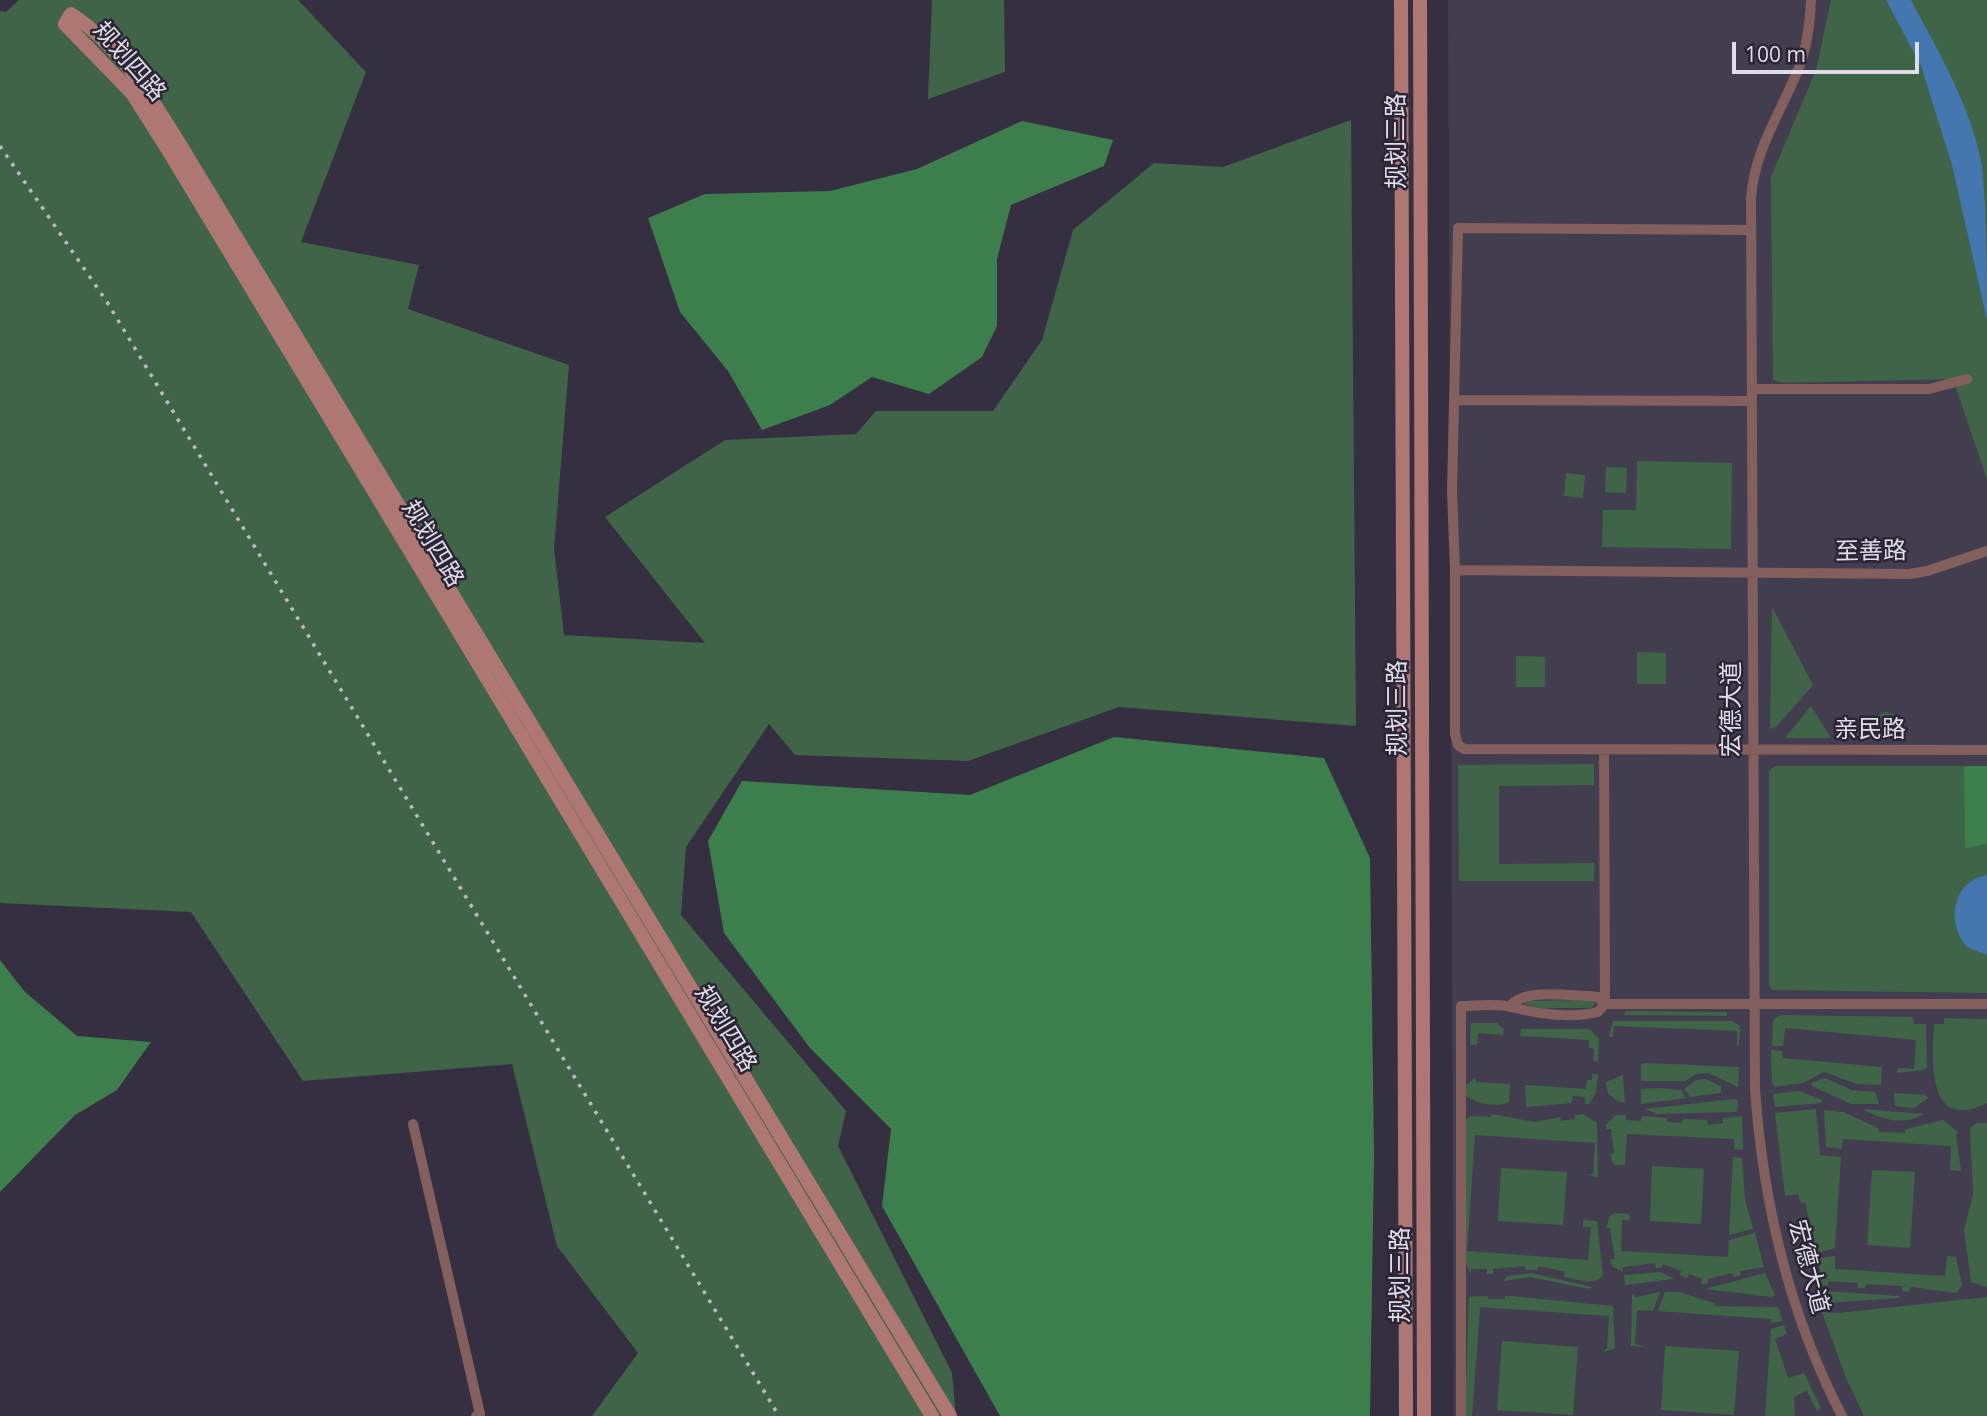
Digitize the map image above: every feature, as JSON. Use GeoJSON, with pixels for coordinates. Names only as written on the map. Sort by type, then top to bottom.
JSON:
{"type":"FeatureCollection","features":[{"type":"Feature","properties":{"kind":"main road","name":"规划三路"},"geometry":{"type":"LineString","coordinates":[[1401,0],[1406,1416]]}},
{"type":"Feature","properties":{"kind":"main road","name":"规划三路"},"geometry":{"type":"LineString","coordinates":[[1420,0],[1424,1416]]}},
{"type":"Feature","properties":{"kind":"main road","name":"规划四路"},"geometry":{"type":"LineString","coordinates":[[932,1416],[168,150],[132,93],[65,24],[71,14],[94,29],[123,60],[158,108],[950,1416]]}},
{"type":"Feature","properties":{"kind":"street","name":"宏德大道"},"geometry":{"type":"LineString","coordinates":[[1811,0],[1808,36],[1799,68],[1765,139],[1752,176],[1755,1089],[1770,1204],[1792,1297],[1807,1340],[1842,1416]]}},
{"type":"Feature","properties":{"kind":"street"},"geometry":{"type":"LineString","coordinates":[[1455,570],[1454,400],[1458,228],[1751,230]]}},
{"type":"Feature","properties":{"kind":"street"},"geometry":{"type":"LineString","coordinates":[[1752,389],[1929,389],[1967,379]]}},
{"type":"Feature","properties":{"kind":"street"},"geometry":{"type":"LineString","coordinates":[[1454,400],[1752,401]]}},
{"type":"Feature","properties":{"kind":"street","name":"至善路"},"geometry":{"type":"LineString","coordinates":[[1455,570],[1909,574],[1927,571],[1987,551]]}},
{"type":"Feature","properties":{"kind":"street","name":"亲民路"},"geometry":{"type":"LineString","coordinates":[[1455,570],[1454,646],[1458,745],[1464,749],[1754,752],[1987,750]]}},
{"type":"Feature","properties":{"kind":"street"},"geometry":{"type":"LineString","coordinates":[[1403,572],[1420,571]]}},
{"type":"Feature","properties":{"kind":"street"},"geometry":{"type":"LineString","coordinates":[[1461,1416],[1461,1006],[1510,1006],[1535,1014],[1572,1015],[1598,1012],[1605,1004],[1604,750]]}},
{"type":"Feature","properties":{"kind":"street"},"geometry":{"type":"LineString","coordinates":[[1510,1006],[1515,1000],[1531,996],[1590,996],[1598,997],[1605,1004],[1987,1003]]}},
{"type":"Feature","properties":{"kind":"street"},"geometry":{"type":"LineString","coordinates":[[413,1124],[480,1414],[476,1416]]}},
{"type":"Feature","properties":{"kind":"shaded area"},"geometry":{"type":"Polygon","coordinates":[[[1448,0],[1987,0],[1987,1416],[1454,1416],[1448,0]]]}},
{"type":"Feature","properties":{"kind":"green space"},"geometry":{"type":"Polygon","coordinates":[[[19,0],[298,0],[366,72],[301,242],[419,265],[408,309],[569,365],[554,549],[564,635],[705,643],[605,517],[725,440],[856,434],[876,411],[993,411],[1042,340],[1073,230],[1154,163],[1223,167],[1351,120],[1356,726],[1119,707],[968,761],[795,755],[769,724],[686,847],[681,915],[846,1111],[838,1146],[952,1373],[956,1416],[592,1416],[638,1353],[557,1246],[512,1064],[303,1081],[191,912],[0,903],[0,11],[6,12],[19,0]]]}},
{"type":"Feature","properties":{"kind":"green space"},"geometry":{"type":"Polygon","coordinates":[[[932,0],[1004,0],[1005,72],[928,99],[932,0]]]}},
{"type":"Feature","properties":{"kind":"green space"},"geometry":{"type":"Polygon","coordinates":[[[1831,0],[1987,0],[1987,479],[1953,379],[1783,383],[1773,380],[1771,177],[1816,70],[1831,0]]]}},
{"type":"Feature","properties":{"kind":"green space"},"geometry":{"type":"Polygon","coordinates":[[[1022,121],[1113,140],[1104,166],[1011,205],[997,259],[997,326],[982,357],[929,394],[872,377],[830,405],[762,430],[728,371],[680,312],[648,218],[705,194],[830,191],[917,169],[1022,121]]]}},
{"type":"Feature","properties":{"kind":"green space"},"geometry":{"type":"Polygon","coordinates":[[[1637,461],[1732,463],[1731,549],[1602,547],[1603,510],[1636,510],[1637,461]]]}},
{"type":"Feature","properties":{"kind":"green space"},"geometry":{"type":"Polygon","coordinates":[[[1606,467],[1627,468],[1626,493],[1605,492],[1606,467]]]}},
{"type":"Feature","properties":{"kind":"green space"},"geometry":{"type":"Polygon","coordinates":[[[1566,473],[1585,475],[1583,498],[1564,496],[1566,473]]]}},
{"type":"Feature","properties":{"kind":"green space"},"geometry":{"type":"Polygon","coordinates":[[[1772,607],[1813,685],[1776,727],[1770,729],[1772,607]]]}},
{"type":"Feature","properties":{"kind":"green space"},"geometry":{"type":"Polygon","coordinates":[[[1637,652],[1666,653],[1666,684],[1637,684],[1637,652]]]}},
{"type":"Feature","properties":{"kind":"green space"},"geometry":{"type":"Polygon","coordinates":[[[1516,656],[1545,657],[1545,687],[1516,687],[1516,656]]]}},
{"type":"Feature","properties":{"kind":"green space"},"geometry":{"type":"Polygon","coordinates":[[[1811,706],[1831,738],[1785,738],[1811,706]]]}},
{"type":"Feature","properties":{"kind":"green space"},"geometry":{"type":"Polygon","coordinates":[[[1886,712],[1898,716],[1891,731],[1881,736],[1850,736],[1846,728],[1886,712]]]}},
{"type":"Feature","properties":{"kind":"green space"},"geometry":{"type":"Polygon","coordinates":[[[1114,737],[1324,758],[1370,858],[1374,1155],[1370,1416],[1000,1416],[882,1206],[891,1129],[810,1048],[724,933],[708,841],[742,781],[970,795],[1114,737]]]}},
{"type":"Feature","properties":{"kind":"green space"},"geometry":{"type":"Polygon","coordinates":[[[1594,764],[1594,785],[1499,786],[1499,864],[1594,863],[1594,881],[1459,881],[1458,765],[1594,764]]]}},
{"type":"Feature","properties":{"kind":"green space"},"geometry":{"type":"Polygon","coordinates":[[[1775,766],[1987,766],[1987,993],[1772,990],[1769,985],[1769,771],[1775,766]]]}},
{"type":"Feature","properties":{"kind":"green space"},"geometry":{"type":"Polygon","coordinates":[[[1964,766],[1987,766],[1987,844],[1965,848],[1964,766]]]}},
{"type":"Feature","properties":{"kind":"green space"},"geometry":{"type":"Polygon","coordinates":[[[0,960],[24,991],[77,1036],[151,1042],[117,1090],[75,1115],[0,1192],[0,960]]]}},
{"type":"Feature","properties":{"kind":"green space"},"geometry":{"type":"Polygon","coordinates":[[[1590,1000],[1595,1003],[1592,1008],[1541,1008],[1523,1004],[1529,1001],[1590,1000]]]}},
{"type":"Feature","properties":{"kind":"green space"},"geometry":{"type":"Polygon","coordinates":[[[1625,1011],[1727,1012],[1727,1016],[1624,1015],[1625,1011]]]}},
{"type":"Feature","properties":{"kind":"green space"},"geometry":{"type":"Polygon","coordinates":[[[1781,1015],[1913,1017],[1914,1024],[1926,1024],[1927,1067],[1923,1070],[1897,1073],[1898,1068],[1914,1069],[1916,1040],[1785,1028],[1783,1046],[1772,1046],[1773,1019],[1781,1015]]]}},
{"type":"Feature","properties":{"kind":"green space"},"geometry":{"type":"Polygon","coordinates":[[[1944,1018],[1987,1019],[1987,1103],[1967,1110],[1953,1109],[1943,1101],[1937,1089],[1933,1057],[1934,1024],[1944,1024],[1944,1018]]]}},
{"type":"Feature","properties":{"kind":"green space"},"geometry":{"type":"Polygon","coordinates":[[[1613,1021],[1732,1021],[1740,1026],[1739,1045],[1737,1031],[1614,1026],[1613,1037],[1609,1037],[1613,1021]]]}},
{"type":"Feature","properties":{"kind":"green space"},"geometry":{"type":"Polygon","coordinates":[[[1471,1023],[1497,1023],[1504,1029],[1503,1035],[1478,1033],[1477,1045],[1470,1045],[1471,1023]]]}},
{"type":"Feature","properties":{"kind":"green space"},"geometry":{"type":"Polygon","coordinates":[[[1521,1029],[1590,1029],[1599,1039],[1598,1061],[1593,1061],[1594,1049],[1589,1048],[1589,1040],[1520,1036],[1521,1029]]]}},
{"type":"Feature","properties":{"kind":"green space"},"geometry":{"type":"Polygon","coordinates":[[[1771,1050],[1782,1051],[1782,1058],[1882,1067],[1881,1085],[1857,1084],[1824,1072],[1803,1083],[1775,1087],[1772,1082],[1771,1050]]]}},
{"type":"Feature","properties":{"kind":"green space"},"geometry":{"type":"Polygon","coordinates":[[[1641,1064],[1739,1067],[1738,1087],[1708,1073],[1697,1074],[1685,1081],[1641,1081],[1641,1064]]]}},
{"type":"Feature","properties":{"kind":"green space"},"geometry":{"type":"Polygon","coordinates":[[[1592,1074],[1598,1074],[1596,1093],[1589,1104],[1585,1104],[1585,1097],[1573,1096],[1571,1103],[1526,1107],[1525,1085],[1586,1089],[1587,1080],[1592,1080],[1592,1074]]]}},
{"type":"Feature","properties":{"kind":"green space"},"geometry":{"type":"Polygon","coordinates":[[[1623,1075],[1625,1103],[1617,1101],[1608,1093],[1606,1082],[1623,1075]]]}},
{"type":"Feature","properties":{"kind":"green space"},"geometry":{"type":"Polygon","coordinates":[[[1475,1078],[1476,1082],[1510,1084],[1509,1102],[1486,1104],[1465,1095],[1465,1086],[1475,1078]]]}},
{"type":"Feature","properties":{"kind":"green space"},"geometry":{"type":"Polygon","coordinates":[[[1825,1078],[1852,1090],[1875,1092],[1879,1104],[1851,1104],[1812,1086],[1811,1083],[1825,1078]]]}},
{"type":"Feature","properties":{"kind":"green space"},"geometry":{"type":"Polygon","coordinates":[[[1705,1079],[1721,1086],[1721,1093],[1690,1097],[1684,1089],[1696,1080],[1705,1079]]]}},
{"type":"Feature","properties":{"kind":"green space"},"geometry":{"type":"Polygon","coordinates":[[[1641,1089],[1681,1090],[1686,1098],[1641,1104],[1641,1089]]]}},
{"type":"Feature","properties":{"kind":"green space"},"geometry":{"type":"Polygon","coordinates":[[[1799,1091],[1822,1100],[1821,1103],[1775,1107],[1773,1094],[1799,1091]]]}},
{"type":"Feature","properties":{"kind":"green space"},"geometry":{"type":"Polygon","coordinates":[[[1894,1093],[1925,1095],[1928,1098],[1914,1108],[1895,1106],[1894,1093]]]}},
{"type":"Feature","properties":{"kind":"green space"},"geometry":{"type":"Polygon","coordinates":[[[1735,1099],[1738,1101],[1737,1112],[1657,1114],[1645,1109],[1735,1099]]]}},
{"type":"Feature","properties":{"kind":"green space"},"geometry":{"type":"Polygon","coordinates":[[[1816,1109],[1820,1155],[1841,1157],[1835,1248],[1813,1254],[1812,1251],[1816,1250],[1805,1202],[1801,1203],[1798,1194],[1785,1196],[1775,1113],[1816,1109]]]}},
{"type":"Feature","properties":{"kind":"green space"},"geometry":{"type":"Polygon","coordinates":[[[1863,1109],[1924,1114],[1900,1121],[1863,1109]]]}},
{"type":"Feature","properties":{"kind":"green space"},"geometry":{"type":"Polygon","coordinates":[[[1824,1110],[1843,1112],[1878,1128],[1879,1132],[1905,1133],[1906,1129],[1943,1120],[1959,1133],[1956,1134],[1961,1171],[1950,1170],[1951,1146],[1843,1139],[1842,1149],[1826,1147],[1824,1110]]]}},
{"type":"Feature","properties":{"kind":"green space"},"geometry":{"type":"Polygon","coordinates":[[[1491,1114],[1535,1122],[1560,1117],[1561,1121],[1575,1119],[1575,1115],[1583,1114],[1597,1123],[1598,1178],[1588,1174],[1593,1174],[1595,1143],[1475,1135],[1467,1251],[1588,1260],[1591,1227],[1583,1227],[1583,1220],[1597,1221],[1603,1276],[1599,1279],[1584,1281],[1564,1277],[1565,1272],[1539,1266],[1537,1270],[1526,1270],[1525,1266],[1493,1269],[1493,1274],[1487,1274],[1487,1269],[1471,1269],[1471,1274],[1465,1263],[1465,1121],[1470,1116],[1491,1117],[1491,1114]]]}},
{"type":"Feature","properties":{"kind":"green space"},"geometry":{"type":"Polygon","coordinates":[[[1616,1115],[1626,1115],[1626,1120],[1641,1121],[1642,1116],[1667,1118],[1667,1122],[1682,1123],[1683,1119],[1707,1120],[1708,1125],[1723,1123],[1723,1118],[1742,1116],[1743,1150],[1734,1149],[1734,1139],[1627,1134],[1625,1165],[1614,1165],[1610,1154],[1614,1153],[1611,1129],[1606,1129],[1606,1125],[1616,1115]]]}},
{"type":"Feature","properties":{"kind":"green space"},"geometry":{"type":"Polygon","coordinates":[[[1977,1123],[1987,1123],[1987,1287],[1971,1282],[1964,1230],[1973,1194],[1970,1128],[1977,1123]]]}},
{"type":"Feature","properties":{"kind":"green space"},"geometry":{"type":"Polygon","coordinates":[[[1733,1157],[1742,1158],[1745,1199],[1753,1229],[1729,1235],[1733,1157]]]}},
{"type":"Feature","properties":{"kind":"green space"},"geometry":{"type":"Polygon","coordinates":[[[1652,1166],[1704,1169],[1701,1224],[1650,1221],[1652,1166]]]}},
{"type":"Feature","properties":{"kind":"green space"},"geometry":{"type":"Polygon","coordinates":[[[1501,1168],[1567,1172],[1563,1225],[1498,1221],[1501,1168]]]}},
{"type":"Feature","properties":{"kind":"green space"},"geometry":{"type":"Polygon","coordinates":[[[1872,1170],[1915,1172],[1910,1248],[1867,1245],[1872,1170]]]}},
{"type":"Feature","properties":{"kind":"green space"},"geometry":{"type":"Polygon","coordinates":[[[1615,1213],[1629,1214],[1630,1220],[1622,1220],[1621,1251],[1728,1257],[1729,1240],[1755,1233],[1764,1267],[1740,1271],[1741,1275],[1734,1277],[1732,1273],[1708,1279],[1708,1283],[1704,1285],[1701,1283],[1702,1279],[1689,1274],[1687,1278],[1680,1275],[1681,1271],[1663,1264],[1661,1268],[1656,1268],[1655,1263],[1623,1267],[1623,1272],[1613,1267],[1610,1260],[1615,1259],[1610,1228],[1606,1228],[1610,1216],[1615,1213]]]}},
{"type":"Feature","properties":{"kind":"green space"},"geometry":{"type":"Polygon","coordinates":[[[1835,1256],[1835,1269],[1945,1276],[1947,1256],[1956,1257],[1962,1285],[1957,1293],[1910,1287],[1909,1292],[1902,1291],[1902,1286],[1866,1284],[1865,1288],[1858,1288],[1858,1283],[1828,1281],[1828,1286],[1823,1285],[1819,1280],[1822,1278],[1818,1261],[1814,1259],[1835,1256]]]}},
{"type":"Feature","properties":{"kind":"green space"},"geometry":{"type":"Polygon","coordinates":[[[1660,1272],[1674,1279],[1625,1285],[1624,1275],[1660,1272]]]}},
{"type":"Feature","properties":{"kind":"green space"},"geometry":{"type":"Polygon","coordinates":[[[1532,1273],[1592,1287],[1589,1289],[1530,1277],[1504,1281],[1507,1276],[1532,1273]]]}},
{"type":"Feature","properties":{"kind":"green space"},"geometry":{"type":"Polygon","coordinates":[[[1765,1273],[1775,1295],[1772,1297],[1705,1289],[1765,1273]]]}},
{"type":"Feature","properties":{"kind":"green space"},"geometry":{"type":"Polygon","coordinates":[[[1660,1292],[1653,1311],[1637,1310],[1635,1344],[1646,1347],[1631,1346],[1632,1293],[1636,1297],[1660,1292]]]}},
{"type":"Feature","properties":{"kind":"green space"},"geometry":{"type":"Polygon","coordinates":[[[1665,1292],[1679,1292],[1714,1303],[1715,1306],[1778,1307],[1783,1321],[1771,1323],[1771,1319],[1658,1311],[1665,1292]]]}},
{"type":"Feature","properties":{"kind":"green space"},"geometry":{"type":"Polygon","coordinates":[[[1821,1292],[1899,1298],[1829,1303],[1821,1292]]]}},
{"type":"Feature","properties":{"kind":"green space"},"geometry":{"type":"Polygon","coordinates":[[[1488,1296],[1488,1299],[1505,1299],[1505,1296],[1511,1296],[1613,1306],[1615,1349],[1603,1352],[1607,1348],[1609,1316],[1480,1307],[1472,1416],[1465,1416],[1469,1297],[1488,1296]]]}},
{"type":"Feature","properties":{"kind":"green space"},"geometry":{"type":"Polygon","coordinates":[[[1987,1297],[1987,1416],[1864,1416],[1846,1378],[1822,1312],[1839,1313],[1987,1297]]]}},
{"type":"Feature","properties":{"kind":"green space"},"geometry":{"type":"Polygon","coordinates":[[[1784,1325],[1787,1334],[1775,1339],[1788,1378],[1804,1373],[1821,1408],[1817,1411],[1807,1391],[1794,1397],[1795,1416],[1765,1416],[1771,1329],[1784,1325]]]}},
{"type":"Feature","properties":{"kind":"green space"},"geometry":{"type":"Polygon","coordinates":[[[1502,1341],[1578,1347],[1573,1415],[1497,1410],[1502,1341]]]}},
{"type":"Feature","properties":{"kind":"green space"},"geometry":{"type":"Polygon","coordinates":[[[1665,1346],[1739,1351],[1734,1415],[1661,1410],[1665,1346]]]}},
{"type":"Feature","properties":{"kind":"water"},"geometry":{"type":"Polygon","coordinates":[[[1886,0],[1911,0],[1953,80],[1977,144],[1984,185],[1987,320],[1952,165],[1921,66],[1886,0]]]}},
{"type":"Feature","properties":{"kind":"water"},"geometry":{"type":"Polygon","coordinates":[[[1987,875],[1987,955],[1967,947],[1956,926],[1955,914],[1956,903],[1966,885],[1987,875]]]}},
{"type":"Feature","properties":{"kind":"railway"},"geometry":{"type":"LineString","coordinates":[[0,146],[107,302],[779,1416]]}}]}
